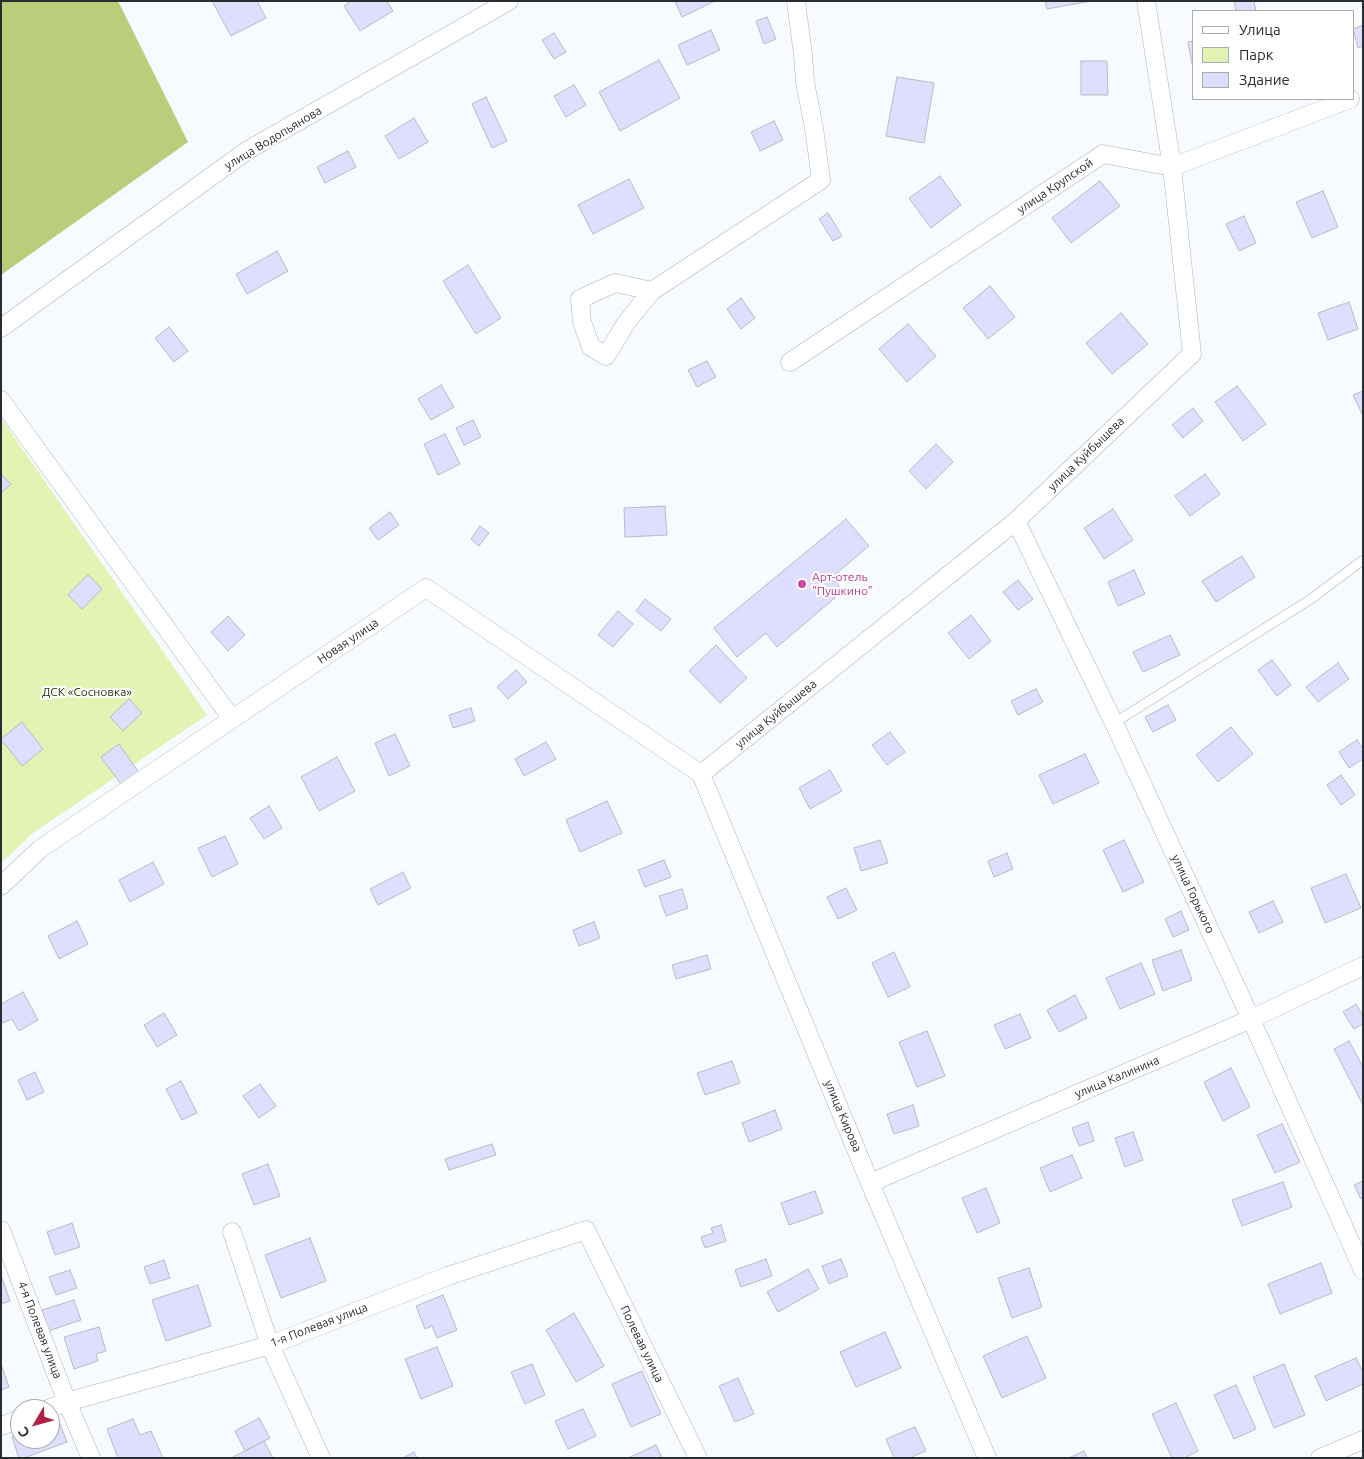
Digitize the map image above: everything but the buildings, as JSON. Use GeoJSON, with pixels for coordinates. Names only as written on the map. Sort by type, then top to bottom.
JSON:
{"type":"FeatureCollection","features":[{"type":"Feature","properties":{"kind":"street","name":"улица Водопьянова"},"geometry":{"type":"LineString","coordinates":[[1,328],[248,150],[509,1]]}},
{"type":"Feature","properties":{"kind":"street"},"geometry":{"type":"LineString","coordinates":[[652,291],[615,283],[580,299],[582,322],[591,347],[606,356],[626,323],[652,291],[821,180],[805,82],[804,55],[796,1]]}},
{"type":"Feature","properties":{"kind":"street","name":"улица Куйбышева"},"geometry":{"type":"LineString","coordinates":[[701,774],[1016,521],[1192,354],[1172,167],[1146,1]]}},
{"type":"Feature","properties":{"kind":"street"},"geometry":{"type":"LineString","coordinates":[[1172,167],[1346,100]]}},
{"type":"Feature","properties":{"kind":"street","name":"улица Крупской"},"geometry":{"type":"LineString","coordinates":[[790,362],[1103,154],[1172,167]]}},
{"type":"Feature","properties":{"kind":"street"},"geometry":{"type":"LineString","coordinates":[[1,400],[232,719]]}},
{"type":"Feature","properties":{"kind":"street","name":"улица Горького"},"geometry":{"type":"LineString","coordinates":[[1016,521],[1114,723],[1251,1019],[1363,1270]]}},
{"type":"Feature","properties":{"kind":"street","name":"Новая улица"},"geometry":{"type":"LineString","coordinates":[[1,886],[40,849],[426,588],[701,774]]}},
{"type":"Feature","properties":{"kind":"street","name":"улица Кирова"},"geometry":{"type":"LineString","coordinates":[[701,774],[870,1183],[987,1458]]}},
{"type":"Feature","properties":{"kind":"street","name":"улица Калинина"},"geometry":{"type":"LineString","coordinates":[[870,1183],[1251,1019],[1363,966]]}},
{"type":"Feature","properties":{"kind":"street","name":"4-я Полевая улица"},"geometry":{"type":"LineString","coordinates":[[1,1230],[90,1458]]}},
{"type":"Feature","properties":{"kind":"street","name":"1-я Полевая улица"},"geometry":{"type":"LineString","coordinates":[[60,1405],[270,1345],[448,1276],[586,1230]]}},
{"type":"Feature","properties":{"kind":"street","name":"Полевая улица"},"geometry":{"type":"LineString","coordinates":[[586,1230],[698,1458]]}},
{"type":"Feature","properties":{"kind":"street"},"geometry":{"type":"LineString","coordinates":[[232,1232],[270,1345],[321,1458]]}},
{"type":"Feature","properties":{"kind":"street"},"geometry":{"type":"LineString","coordinates":[[1320,1458],[1363,1440]]}},
{"type":"Feature","properties":{"kind":"lane"},"geometry":{"type":"LineString","coordinates":[[1114,723],[1311,599],[1363,560]]}},
{"type":"Feature","properties":{"kind":"green space"},"geometry":{"type":"Polygon","coordinates":[[[1,1],[118,1],[188,142],[1,275],[1,1]]]}},
{"type":"Feature","properties":{"kind":"green space","name":"ДСК «Сосновка»"},"geometry":{"type":"Polygon","coordinates":[[[1,418],[207,715],[33,833],[1,863],[1,418]]]}},
{"type":"Feature","properties":{"kind":"place","name":"Арт-отель \"Пушкино\""},"geometry":{"type":"Point","coordinates":[802,584]}}]}
